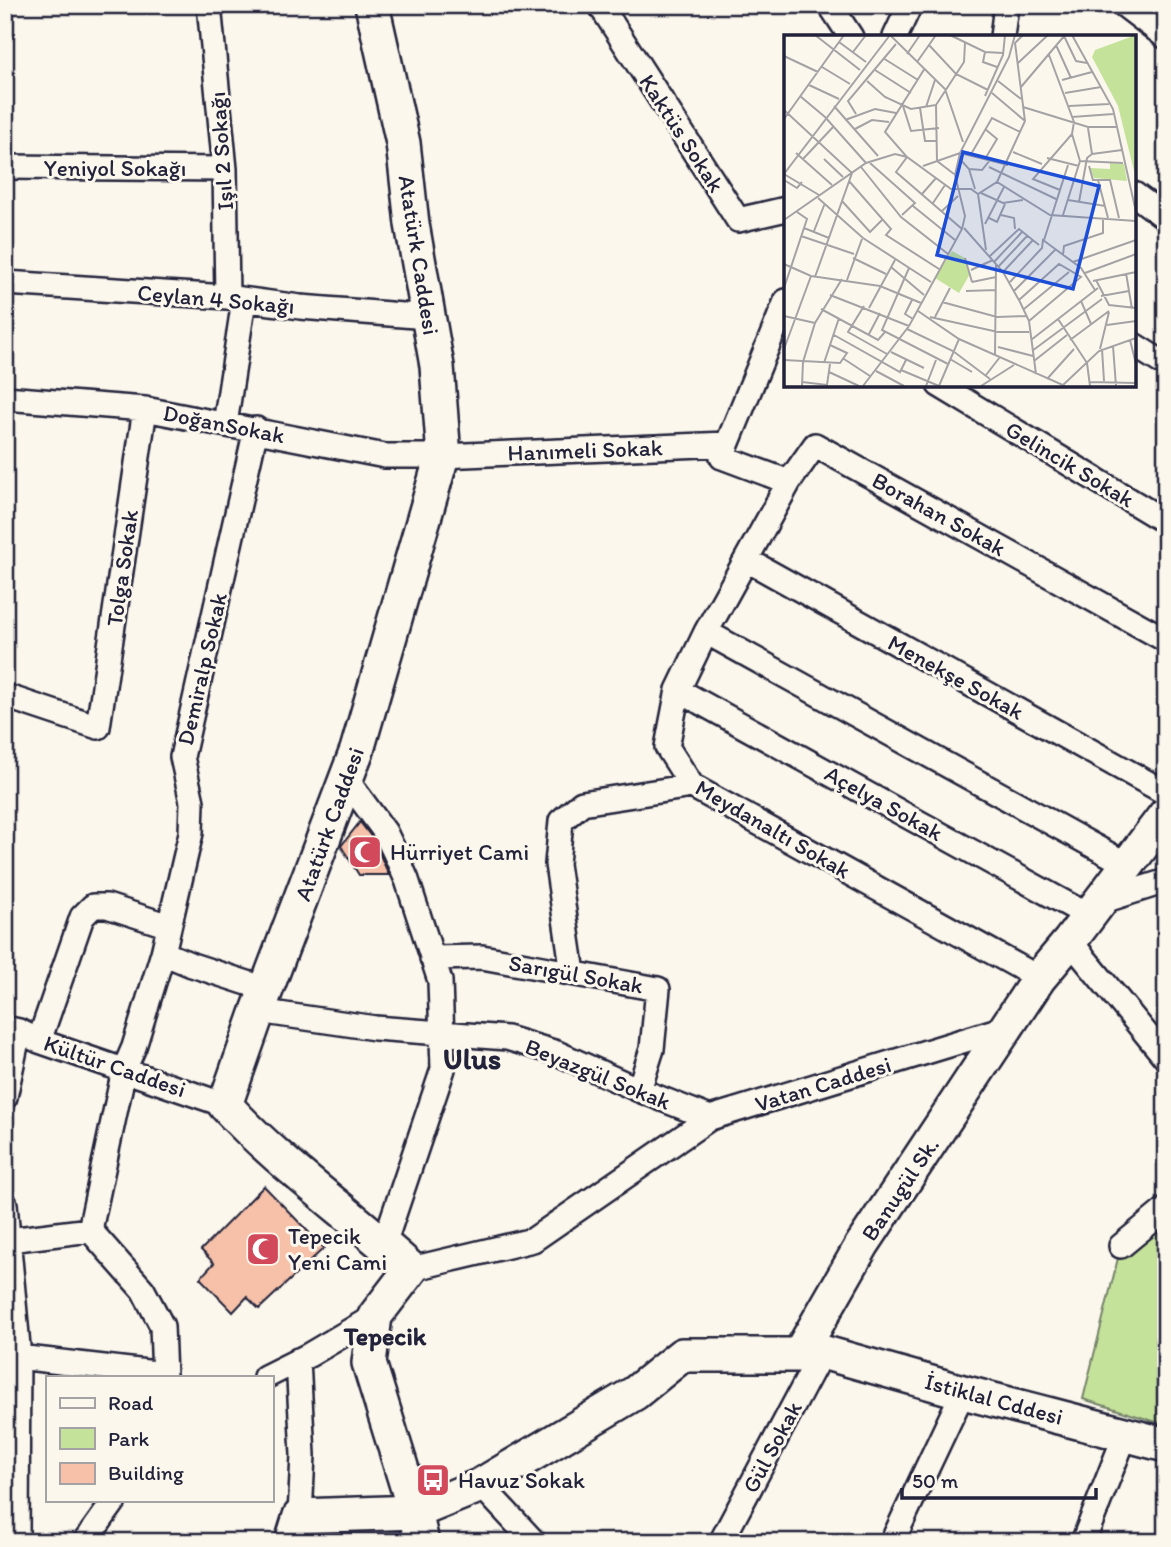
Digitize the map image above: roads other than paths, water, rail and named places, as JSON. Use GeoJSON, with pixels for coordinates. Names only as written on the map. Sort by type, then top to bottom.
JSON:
{"type":"FeatureCollection","features":[{"type":"Feature","properties":{"kind":"main road","name":"Atatürk Caddesi"},"geometry":{"type":"LineString","coordinates":[[225,1105],[357,750],[442,456],[437,366],[412,224],[403,143],[372,5]]}},
{"type":"Feature","properties":{"kind":"main road"},"geometry":{"type":"LineString","coordinates":[[1009,1027],[1039,978],[1087,920],[1166,814]]}},
{"type":"Feature","properties":{"kind":"main road","name":"Banugül Sk."},"geometry":{"type":"LineString","coordinates":[[810,1353],[862,1245],[1009,1027]]}},
{"type":"Feature","properties":{"kind":"main road"},"geometry":{"type":"LineString","coordinates":[[225,1105],[251,1134],[411,1269],[375,1315],[369,1363],[419,1527],[296,1529]]}},
{"type":"Feature","properties":{"kind":"main road","name":"İstiklal Cddesi"},"geometry":{"type":"LineString","coordinates":[[419,1527],[481,1485],[635,1393],[682,1354],[810,1353],[1166,1445]]}},
{"type":"Feature","properties":{"kind":"street","name":"Işıl 2 Sokağı"},"geometry":{"type":"LineString","coordinates":[[209,5],[235,298],[225,424]]}},
{"type":"Feature","properties":{"kind":"street","name":"Kaktüs Sokak"},"geometry":{"type":"LineString","coordinates":[[600,5],[738,220],[784,209]]}},
{"type":"Feature","properties":{"kind":"street"},"geometry":{"type":"LineString","coordinates":[[830,5],[849,35]]}},
{"type":"Feature","properties":{"kind":"street"},"geometry":{"type":"LineString","coordinates":[[896,35],[909,5]]}},
{"type":"Feature","properties":{"kind":"street"},"geometry":{"type":"LineString","coordinates":[[1002,35],[1006,5]]}},
{"type":"Feature","properties":{"kind":"street"},"geometry":{"type":"LineString","coordinates":[[1124,5],[1166,37]]}},
{"type":"Feature","properties":{"kind":"street","name":"Yeniyol Sokağı"},"geometry":{"type":"LineString","coordinates":[[5,167],[225,169]]}},
{"type":"Feature","properties":{"kind":"street"},"geometry":{"type":"LineString","coordinates":[[1136,196],[1166,218]]}},
{"type":"Feature","properties":{"kind":"street","name":"Ceylan 4 Sokağı"},"geometry":{"type":"LineString","coordinates":[[5,283],[235,298],[300,307],[428,317]]}},
{"type":"Feature","properties":{"kind":"street"},"geometry":{"type":"LineString","coordinates":[[784,306],[724,451],[789,482]]}},
{"type":"Feature","properties":{"kind":"street"},"geometry":{"type":"LineString","coordinates":[[1136,346],[1166,365]]}},
{"type":"Feature","properties":{"kind":"street","name":"Gelincik Sokak"},"geometry":{"type":"LineString","coordinates":[[942,387],[1166,522]]}},
{"type":"Feature","properties":{"kind":"street","name":"DoğanSokak"},"geometry":{"type":"LineString","coordinates":[[5,398],[145,409],[385,456],[442,456]]}},
{"type":"Feature","properties":{"kind":"street","name":"Tolga Sokak"},"geometry":{"type":"LineString","coordinates":[[5,696],[98,727],[145,409]]}},
{"type":"Feature","properties":{"kind":"street","name":"Demiralp Sokak"},"geometry":{"type":"LineString","coordinates":[[90,1230],[124,1070],[134,1047],[163,953],[191,833],[192,802],[182,757],[256,429]]}},
{"type":"Feature","properties":{"kind":"street","name":"Borahan Sokak"},"geometry":{"type":"LineString","coordinates":[[789,482],[815,445],[1166,640]]}},
{"type":"Feature","properties":{"kind":"street","name":"Hanımeli Sokak"},"geometry":{"type":"LineString","coordinates":[[442,456],[724,451]]}},
{"type":"Feature","properties":{"kind":"street","name":"Meydanaltı Sokak"},"geometry":{"type":"LineString","coordinates":[[789,482],[706,632],[678,690],[667,747],[692,786],[1039,978]]}},
{"type":"Feature","properties":{"kind":"street","name":"Menekşe Sokak"},"geometry":{"type":"LineString","coordinates":[[747,560],[1166,793]]}},
{"type":"Feature","properties":{"kind":"street"},"geometry":{"type":"LineString","coordinates":[[706,632],[1128,865]]}},
{"type":"Feature","properties":{"kind":"street","name":"Açelya Sokak"},"geometry":{"type":"LineString","coordinates":[[678,690],[1087,920]]}},
{"type":"Feature","properties":{"kind":"street"},"geometry":{"type":"LineString","coordinates":[[346,779],[385,832],[407,880],[440,981],[443,1069],[384,1244]]}},
{"type":"Feature","properties":{"kind":"street"},"geometry":{"type":"LineString","coordinates":[[573,973],[557,864],[561,821],[582,803],[692,786]]}},
{"type":"Feature","properties":{"kind":"street"},"geometry":{"type":"LineString","coordinates":[[1166,881],[1087,920],[1166,1058]]}},
{"type":"Feature","properties":{"kind":"street"},"geometry":{"type":"LineString","coordinates":[[5,1097],[21,1033],[82,917],[93,906],[107,906],[169,926]]}},
{"type":"Feature","properties":{"kind":"street","name":"Beyazgül Sokak"},"geometry":{"type":"LineString","coordinates":[[163,953],[262,1000],[375,1028],[506,1038],[528,1044],[557,1053],[710,1118]]}},
{"type":"Feature","properties":{"kind":"street","name":"Sarıgül Sokak"},"geometry":{"type":"LineString","coordinates":[[432,958],[482,957],[658,989],[652,1049],[639,1090]]}},
{"type":"Feature","properties":{"kind":"street","name":"Vatan Caddesi"},"geometry":{"type":"LineString","coordinates":[[411,1269],[533,1240],[710,1118],[1009,1027]]}},
{"type":"Feature","properties":{"kind":"street","name":"Kültür Caddesi"},"geometry":{"type":"LineString","coordinates":[[21,1033],[225,1105]]}},
{"type":"Feature","properties":{"kind":"street"},"geometry":{"type":"LineString","coordinates":[[5,1204],[10,1290],[18,1357],[11,1454],[17,1542]]}},
{"type":"Feature","properties":{"kind":"street"},"geometry":{"type":"LineString","coordinates":[[1121,1246],[1166,1209]]}},
{"type":"Feature","properties":{"kind":"street"},"geometry":{"type":"LineString","coordinates":[[9,1240],[90,1230],[143,1290],[156,1314],[162,1326],[164,1376],[18,1357]]}},
{"type":"Feature","properties":{"kind":"street"},"geometry":{"type":"LineString","coordinates":[[267,1376],[375,1315]]}},
{"type":"Feature","properties":{"kind":"street","name":"Gül Sokak"},"geometry":{"type":"LineString","coordinates":[[721,1542],[810,1353]]}},
{"type":"Feature","properties":{"kind":"street"},"geometry":{"type":"LineString","coordinates":[[296,1529],[303,1455],[298,1360]]}},
{"type":"Feature","properties":{"kind":"street"},"geometry":{"type":"LineString","coordinates":[[892,1542],[963,1392]]}},
{"type":"Feature","properties":{"kind":"street"},"geometry":{"type":"LineString","coordinates":[[1083,1542],[1126,1433]]}},
{"type":"Feature","properties":{"kind":"street"},"geometry":{"type":"LineString","coordinates":[[481,1485],[534,1542]]}},
{"type":"Feature","properties":{"kind":"street"},"geometry":{"type":"LineString","coordinates":[[85,1542],[114,1502]]}},
{"type":"Feature","properties":{"kind":"place","name":"Hürriyet Cami"},"geometry":{"type":"Point","coordinates":[365,852]}},
{"type":"Feature","properties":{"kind":"place","name":"Tepecik Yeni Cami"},"geometry":{"type":"Point","coordinates":[263,1249]}},
{"type":"Feature","properties":{"kind":"place","name":"Havuz Sokak"},"geometry":{"type":"Point","coordinates":[433,1480]}},
{"type":"Feature","properties":{"kind":"district","name":"Ulus"},"geometry":{"type":"Point","coordinates":[472,1058]}},
{"type":"Feature","properties":{"kind":"district","name":"Tepecik"},"geometry":{"type":"Point","coordinates":[385,1336]}}]}
